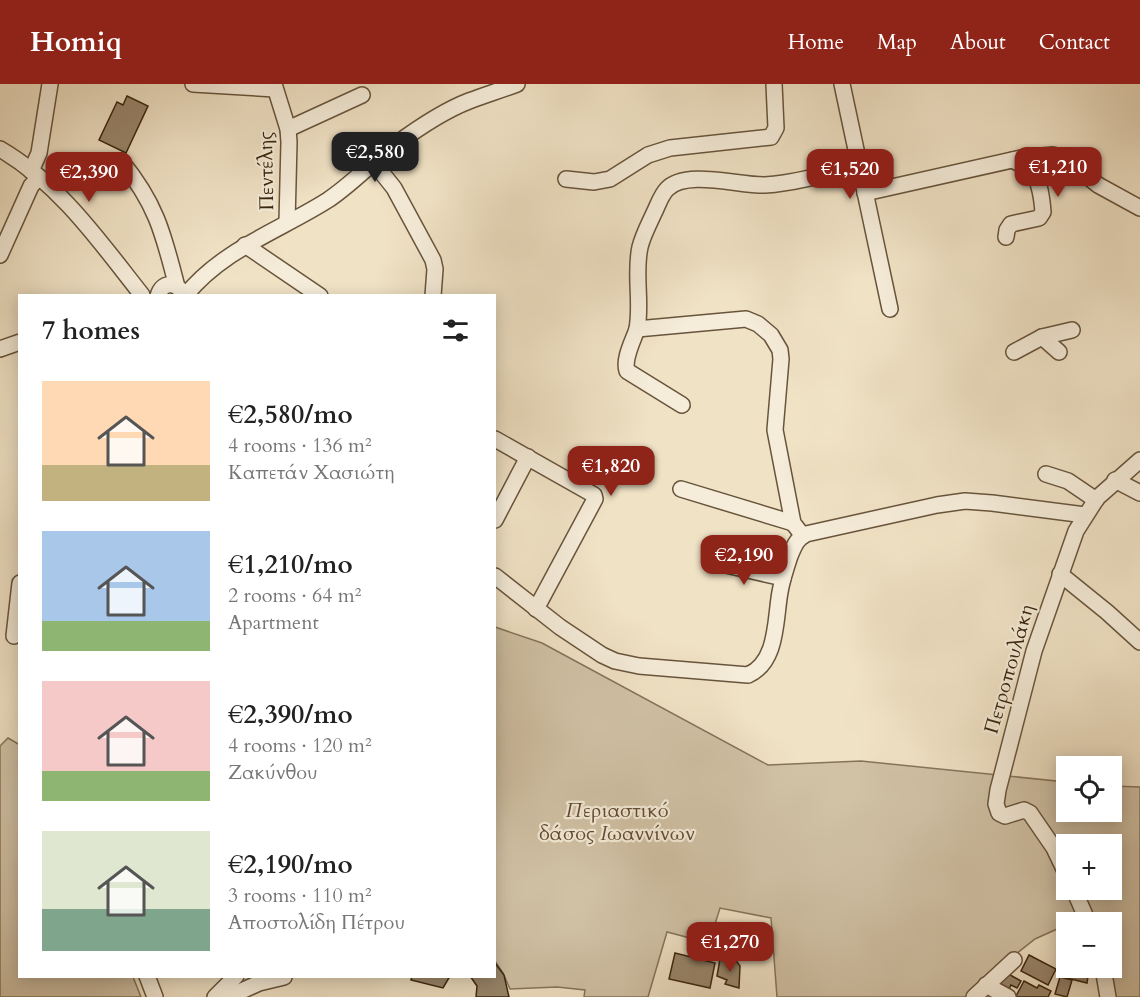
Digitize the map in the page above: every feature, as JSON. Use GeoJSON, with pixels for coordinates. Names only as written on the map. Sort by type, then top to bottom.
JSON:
{"type":"FeatureCollection","features":[{"type":"Feature","properties":{"kind":"street"},"geometry":{"type":"LineString","coordinates":[[0,255],[35,174],[51,84]]}},
{"type":"Feature","properties":{"kind":"street"},"geometry":{"type":"LineString","coordinates":[[193,84],[275,86]]}},
{"type":"Feature","properties":{"kind":"street"},"geometry":{"type":"LineString","coordinates":[[150,294],[173,291],[203,276],[245,244],[330,199],[374,162],[428,122],[492,88],[517,84]]}},
{"type":"Feature","properties":{"kind":"street"},"geometry":{"type":"LineString","coordinates":[[566,179],[594,182],[610,179],[648,155],[670,148],[771,137],[776,128],[774,84]]}},
{"type":"Feature","properties":{"kind":"street"},"geometry":{"type":"LineString","coordinates":[[842,84],[890,309]]}},
{"type":"Feature","properties":{"kind":"street","name":"Πεντέλης"},"geometry":{"type":"LineString","coordinates":[[275,86],[288,129],[287,222]]}},
{"type":"Feature","properties":{"kind":"street"},"geometry":{"type":"LineString","coordinates":[[288,129],[362,95]]}},
{"type":"Feature","properties":{"kind":"street"},"geometry":{"type":"LineString","coordinates":[[0,149],[35,174],[96,236],[141,294]]}},
{"type":"Feature","properties":{"kind":"street"},"geometry":{"type":"LineString","coordinates":[[865,193],[1047,154],[1060,156],[1098,185],[1140,208]]}},
{"type":"Feature","properties":{"kind":"street"},"geometry":{"type":"LineString","coordinates":[[121,160],[153,208],[164,239],[173,291]]}},
{"type":"Feature","properties":{"kind":"street"},"geometry":{"type":"LineString","coordinates":[[1006,237],[1011,224],[1039,218],[1043,212],[1033,174],[1013,160]]}},
{"type":"Feature","properties":{"kind":"street"},"geometry":{"type":"LineString","coordinates":[[374,162],[394,188],[433,260],[435,269],[433,294]]}},
{"type":"Feature","properties":{"kind":"street"},"geometry":{"type":"LineString","coordinates":[[682,405],[627,371],[625,367],[640,312],[638,278],[640,248],[661,198],[670,186],[691,180],[756,185],[776,184],[859,165]]}},
{"type":"Feature","properties":{"kind":"street"},"geometry":{"type":"LineString","coordinates":[[245,244],[317,294]]}},
{"type":"Feature","properties":{"kind":"street"},"geometry":{"type":"LineString","coordinates":[[637,329],[746,319],[758,324],[771,335],[780,350],[781,359],[775,430],[793,523],[803,536]]}},
{"type":"Feature","properties":{"kind":"street"},"geometry":{"type":"LineString","coordinates":[[1014,352],[1042,337],[1072,330]]}},
{"type":"Feature","properties":{"kind":"street"},"geometry":{"type":"LineString","coordinates":[[1042,337],[1059,352]]}},
{"type":"Feature","properties":{"kind":"street"},"geometry":{"type":"LineString","coordinates":[[0,350],[18,343]]}},
{"type":"Feature","properties":{"kind":"street"},"geometry":{"type":"LineString","coordinates":[[496,440],[594,495],[595,499],[536,609]]}},
{"type":"Feature","properties":{"kind":"street"},"geometry":{"type":"LineString","coordinates":[[496,518],[528,457]]}},
{"type":"Feature","properties":{"kind":"street","name":"Πετροπουλάκη"},"geometry":{"type":"LineString","coordinates":[[1056,852],[1030,813],[1022,810],[1002,816],[996,804],[998,790],[1025,684],[1059,574],[1076,531],[1096,500],[1115,480],[1140,460]]}},
{"type":"Feature","properties":{"kind":"street"},"geometry":{"type":"LineString","coordinates":[[1046,474],[1068,481],[1096,500]]}},
{"type":"Feature","properties":{"kind":"street"},"geometry":{"type":"LineString","coordinates":[[1115,480],[1140,493]]}},
{"type":"Feature","properties":{"kind":"street"},"geometry":{"type":"LineString","coordinates":[[681,489],[793,523]]}},
{"type":"Feature","properties":{"kind":"street"},"geometry":{"type":"LineString","coordinates":[[496,577],[585,644],[615,661],[639,666],[748,675],[759,667],[770,649],[783,578],[796,542],[803,536],[964,501],[1085,515]]}},
{"type":"Feature","properties":{"kind":"street"},"geometry":{"type":"LineString","coordinates":[[713,562],[783,578]]}},
{"type":"Feature","properties":{"kind":"street"},"geometry":{"type":"LineString","coordinates":[[1059,574],[1140,642]]}},
{"type":"Feature","properties":{"kind":"street"},"geometry":{"type":"LineString","coordinates":[[11,636],[18,595]]}},
{"type":"Feature","properties":{"kind":"street"},"geometry":{"type":"LineString","coordinates":[[974,997],[1014,960]]}},
{"type":"Feature","properties":{"kind":"street"},"geometry":{"type":"LineString","coordinates":[[148,978],[155,997]]}},
{"type":"Feature","properties":{"kind":"street"},"geometry":{"type":"LineString","coordinates":[[215,997],[234,978]]}},
{"type":"Feature","properties":{"kind":"street"},"geometry":{"type":"LineString","coordinates":[[228,997],[259,983],[277,978]]}},
{"type":"Feature","properties":{"kind":"street"},"geometry":{"type":"LineString","coordinates":[[1105,978],[1108,997]]}},
{"type":"Feature","properties":{"kind":"street"},"geometry":{"type":"LineString","coordinates":[[986,985],[1008,997]]}},
{"type":"Feature","properties":{"kind":"green space","name":"Περιαστικό δάσος Ιωαννίνων"},"geometry":{"type":"Polygon","coordinates":[[[496,627],[542,643],[768,765],[861,761],[1056,781],[1056,822],[1122,822],[1122,786],[1140,787],[1140,997],[1115,997],[1112,978],[1122,978],[1122,912],[1056,912],[1056,930],[1035,939],[1011,958],[970,997],[777,997],[771,918],[720,908],[709,943],[667,932],[648,997],[584,997],[585,990],[557,987],[510,989],[496,962],[496,627]]]}},
{"type":"Feature","properties":{"kind":"green space"},"geometry":{"type":"Polygon","coordinates":[[[8,738],[18,744],[18,978],[133,978],[141,997],[0,997],[0,746],[8,738]]]}},
{"type":"Feature","properties":{"kind":"building"},"geometry":{"type":"Polygon","coordinates":[[[127,96],[148,106],[126,153],[99,140],[117,102],[123,105],[127,96]]]}},
{"type":"Feature","properties":{"kind":"building"},"geometry":{"type":"Polygon","coordinates":[[[675,953],[715,963],[710,988],[669,979],[675,953]]]}},
{"type":"Feature","properties":{"kind":"building"},"geometry":{"type":"Polygon","coordinates":[[[1029,955],[1056,969],[1048,985],[1021,971],[1029,955]]]}},
{"type":"Feature","properties":{"kind":"building"},"geometry":{"type":"Polygon","coordinates":[[[720,959],[734,963],[735,959],[740,966],[739,988],[725,984],[727,980],[717,976],[720,959]]]}},
{"type":"Feature","properties":{"kind":"building"},"geometry":{"type":"Polygon","coordinates":[[[496,964],[504,975],[509,997],[476,997],[477,986],[471,978],[496,978],[496,964]]]}},
{"type":"Feature","properties":{"kind":"building"},"geometry":{"type":"Polygon","coordinates":[[[1005,972],[1021,981],[1017,988],[1011,985],[1007,993],[997,987],[1005,972]]]}},
{"type":"Feature","properties":{"kind":"building"},"geometry":{"type":"Polygon","coordinates":[[[412,978],[449,978],[443,988],[411,980],[412,978]]]}},
{"type":"Feature","properties":{"kind":"building"},"geometry":{"type":"Polygon","coordinates":[[[1060,978],[1072,980],[1067,997],[1055,994],[1060,978]]]}},
{"type":"Feature","properties":{"kind":"building"},"geometry":{"type":"Polygon","coordinates":[[[1067,978],[1088,978],[1087,983],[1067,978]]]}},
{"type":"Feature","properties":{"kind":"building"},"geometry":{"type":"Polygon","coordinates":[[[1024,981],[1037,988],[1039,985],[1051,991],[1048,997],[1016,996],[1024,981]]]}}]}
